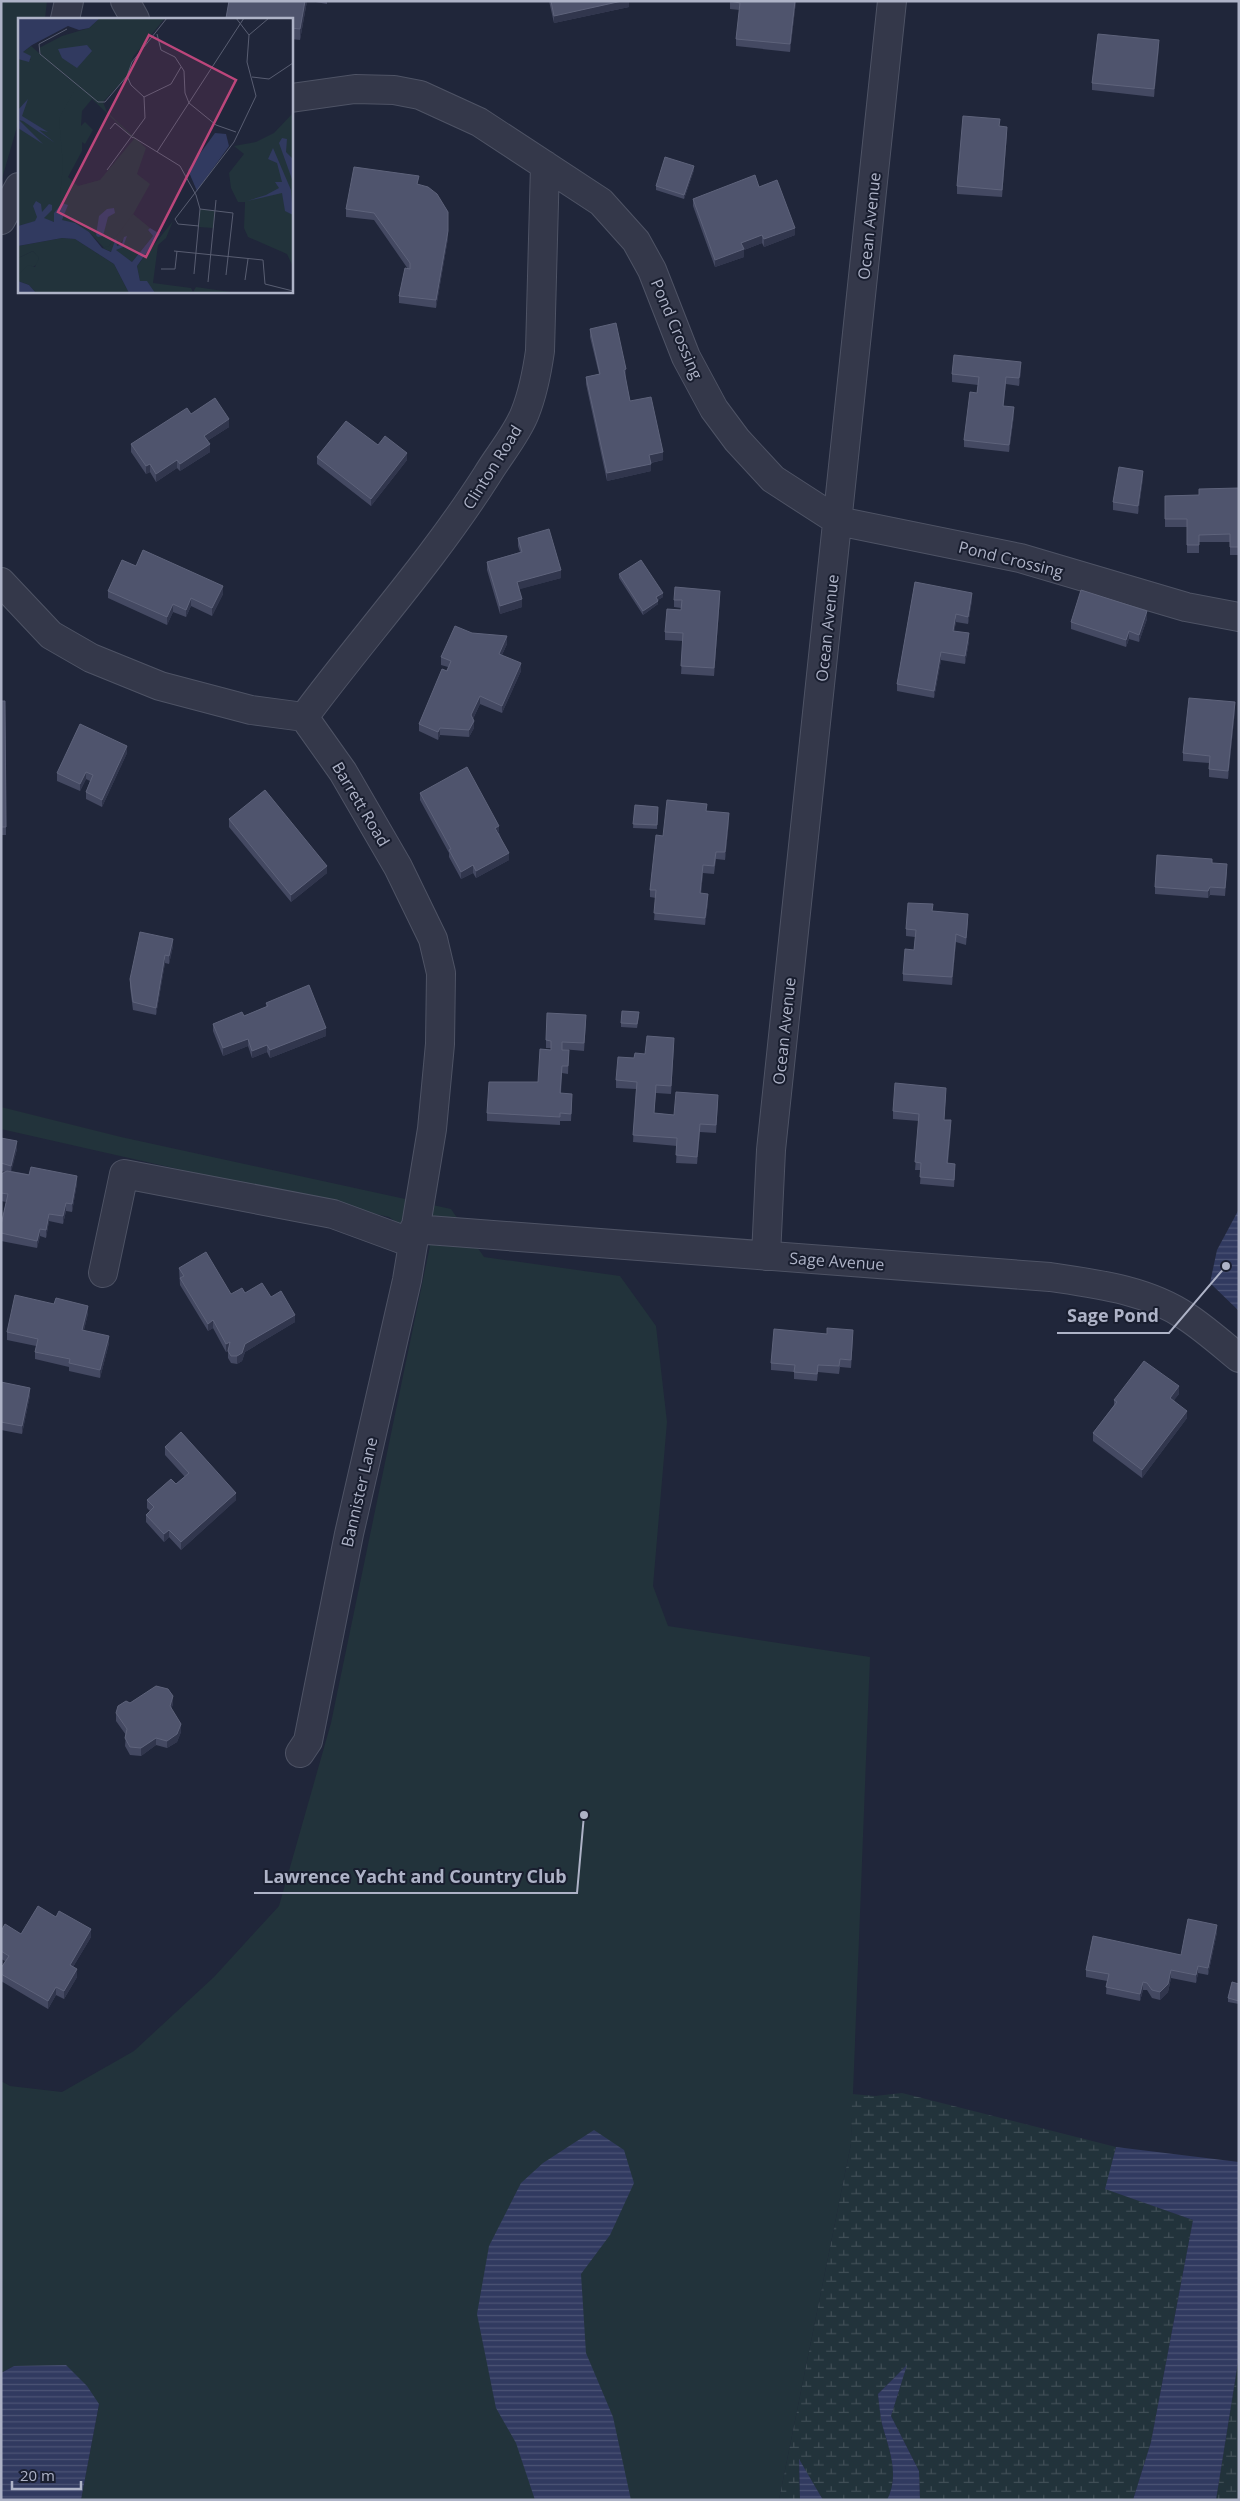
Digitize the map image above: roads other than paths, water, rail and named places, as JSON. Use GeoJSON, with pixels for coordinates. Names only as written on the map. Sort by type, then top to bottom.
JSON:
{"type":"FeatureCollection","features":[{"type":"Feature","properties":{"kind":"street"},"geometry":{"type":"LineString","coordinates":[[66,18],[68,1]]}},
{"type":"Feature","properties":{"kind":"street"},"geometry":{"type":"LineString","coordinates":[[125,1],[135,18]]}},
{"type":"Feature","properties":{"kind":"street","name":"Ocean Avenue"},"geometry":{"type":"LineString","coordinates":[[766,1256],[771,1150],[892,1]]}},
{"type":"Feature","properties":{"kind":"street","name":"Pond Crossing"},"geometry":{"type":"LineString","coordinates":[[292,98],[355,89],[394,90],[420,95],[479,122],[601,202],[636,241],[652,270],[686,358],[714,409],[737,440],[773,479],[838,521],[1020,558],[1186,607],[1239,617]]}},
{"type":"Feature","properties":{"kind":"street","name":"Clinton Road"},"geometry":{"type":"LineString","coordinates":[[304,717],[358,645],[408,587],[456,523],[525,415],[536,380],[540,350],[546,165]]}},
{"type":"Feature","properties":{"kind":"street"},"geometry":{"type":"LineString","coordinates":[[1,220],[18,189]]}},
{"type":"Feature","properties":{"kind":"street"},"geometry":{"type":"LineString","coordinates":[[1,582],[51,635],[91,658],[160,686],[252,710],[304,717]]}},
{"type":"Feature","properties":{"kind":"street","name":"Barrett Road"},"geometry":{"type":"LineString","coordinates":[[304,717],[343,772],[398,867],[433,939],[440,973],[440,1044],[432,1129],[413,1236]]}},
{"type":"Feature","properties":{"kind":"street","name":"Sage Avenue"},"geometry":{"type":"LineString","coordinates":[[103,1273],[124,1174],[333,1214],[413,1236],[766,1256],[1050,1277],[1105,1285],[1147,1297],[1186,1315],[1239,1358]]}},
{"type":"Feature","properties":{"kind":"street","name":"Bannister Lane"},"geometry":{"type":"LineString","coordinates":[[300,1753],[308,1742],[349,1534],[407,1280],[413,1236]]}},
{"type":"Feature","properties":{"kind":"water"},"geometry":{"type":"Polygon","coordinates":[[[1239,1209],[1239,1311],[1210,1283],[1217,1250],[1239,1209]]]}},
{"type":"Feature","properties":{"kind":"water"},"geometry":{"type":"Polygon","coordinates":[[[594,2130],[624,2150],[634,2183],[610,2235],[581,2274],[586,2353],[613,2417],[631,2500],[535,2500],[516,2443],[496,2408],[477,2314],[489,2246],[521,2183],[543,2163],[594,2130]]]}},
{"type":"Feature","properties":{"kind":"water"},"geometry":{"type":"Polygon","coordinates":[[[1116,2147],[1239,2162],[1239,2356],[1216,2500],[1133,2500],[1151,2442],[1193,2220],[1105,2189],[1116,2147]]]}},
{"type":"Feature","properties":{"kind":"water"},"geometry":{"type":"Polygon","coordinates":[[[66,2365],[87,2386],[99,2404],[81,2500],[1,2500],[1,2373],[14,2366],[66,2365]]]}},
{"type":"Feature","properties":{"kind":"water"},"geometry":{"type":"Polygon","coordinates":[[[907,2365],[891,2416],[919,2471],[920,2500],[887,2500],[891,2491],[893,2472],[890,2452],[882,2424],[878,2394],[907,2365]]]}},
{"type":"Feature","properties":{"kind":"water"},"geometry":{"type":"Polygon","coordinates":[[[799,2459],[823,2500],[800,2500],[799,2459]]]}},
{"type":"Feature","properties":{"kind":"place","name":"Sage Pond"},"geometry":{"type":"Point","coordinates":[1226,1266]}},
{"type":"Feature","properties":{"kind":"place","name":"Lawrence Yacht and Country Club"},"geometry":{"type":"Point","coordinates":[584,1815]}}]}
